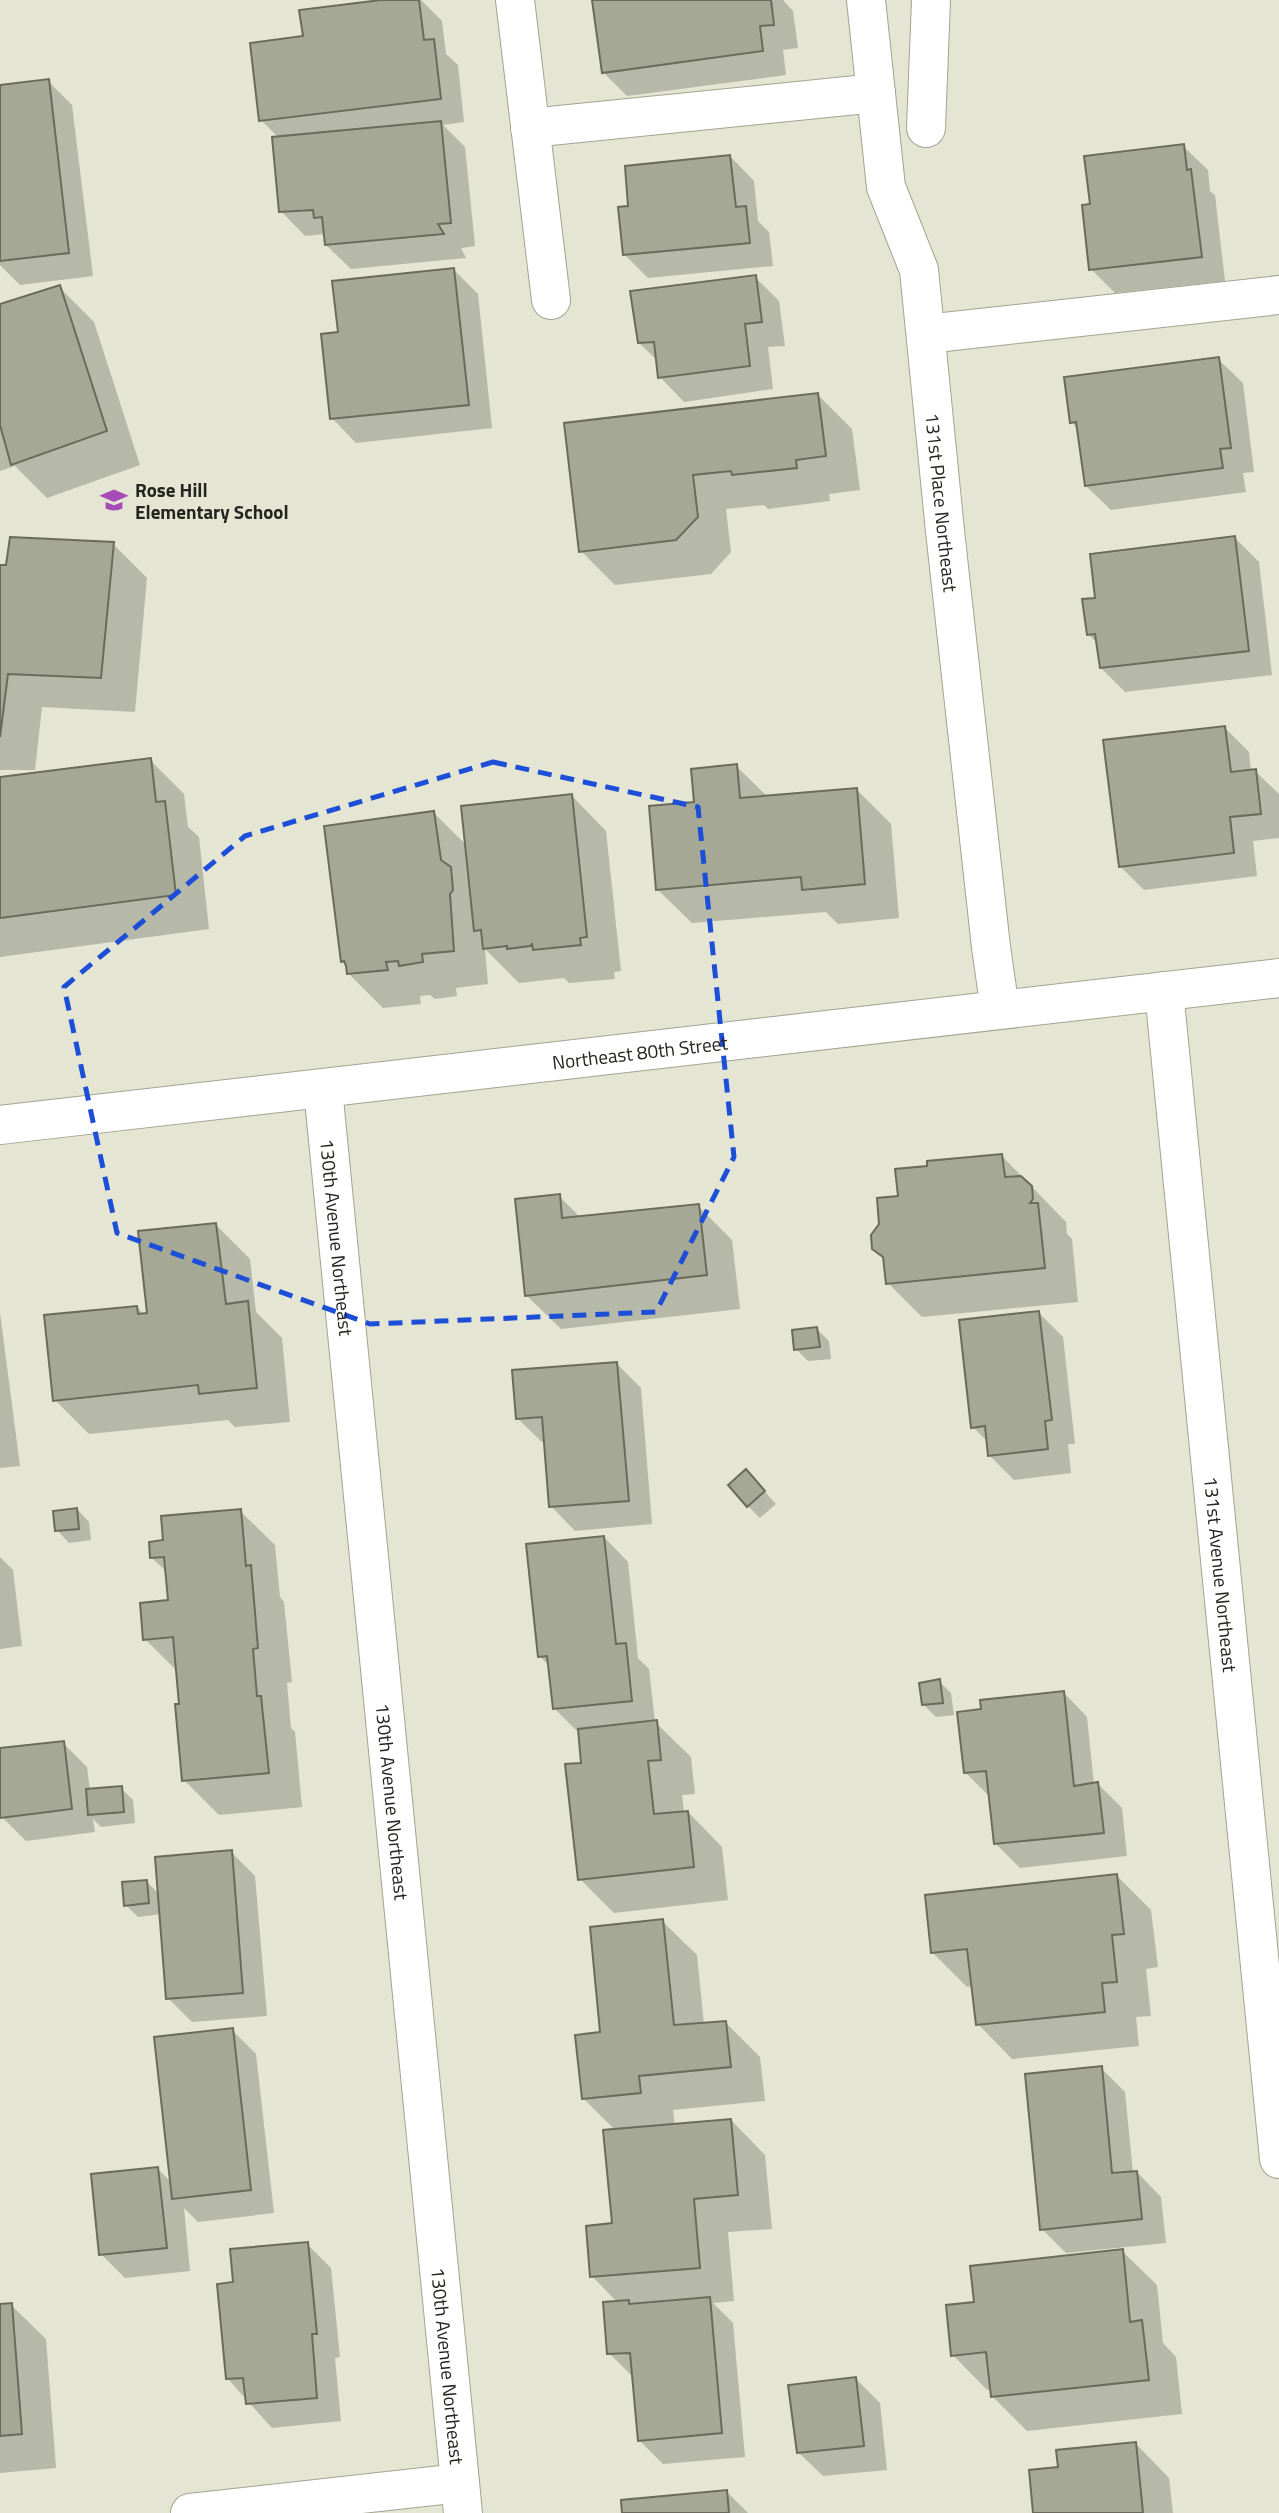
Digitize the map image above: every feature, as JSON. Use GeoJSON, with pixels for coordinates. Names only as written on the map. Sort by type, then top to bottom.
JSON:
{"type":"FeatureCollection","features":[{"type":"Feature","properties":{"kind":"street"},"geometry":{"type":"LineString","coordinates":[[515,0],[551,300]]}},
{"type":"Feature","properties":{"kind":"street","name":"131st Place Northeast"},"geometry":{"type":"LineString","coordinates":[[866,0],[886,187],[919,270],[945,531],[1000,1010]]}},
{"type":"Feature","properties":{"kind":"street"},"geometry":{"type":"LineString","coordinates":[[926,128],[931,0]]}},
{"type":"Feature","properties":{"kind":"street"},"geometry":{"type":"LineString","coordinates":[[530,128],[876,93]]}},
{"type":"Feature","properties":{"kind":"street"},"geometry":{"type":"LineString","coordinates":[[926,334],[1279,295]]}},
{"type":"Feature","properties":{"kind":"street","name":"Northeast 80th Street"},"geometry":{"type":"LineString","coordinates":[[0,1125],[1279,978]]}},
{"type":"Feature","properties":{"kind":"street","name":"131st Avenue Northeast"},"geometry":{"type":"LineString","coordinates":[[1164,991],[1279,2160]]}},
{"type":"Feature","properties":{"kind":"street","name":"130th Avenue Northeast"},"geometry":{"type":"LineString","coordinates":[[323,1089],[461,2498]]}},
{"type":"Feature","properties":{"kind":"street"},"geometry":{"type":"LineString","coordinates":[[190,2513],[461,2498]]}},
{"type":"Feature","properties":{"kind":"highlighted area"},"geometry":{"type":"Polygon","coordinates":[[[493,762],[698,807],[734,1157],[656,1312],[370,1324],[117,1233],[64,987],[245,836],[493,762]]]}},
{"type":"Feature","properties":{"kind":"building"},"geometry":{"type":"Polygon","coordinates":[[[381,0],[419,0],[424,40],[434,39],[441,99],[259,121],[250,43],[303,36],[299,10],[381,0]]]}},
{"type":"Feature","properties":{"kind":"building"},"geometry":{"type":"Polygon","coordinates":[[[592,0],[771,0],[774,25],[760,26],[763,51],[602,73],[592,0]]]}},
{"type":"Feature","properties":{"kind":"building"},"geometry":{"type":"Polygon","coordinates":[[[49,79],[69,253],[0,261],[0,85],[49,79]]]}},
{"type":"Feature","properties":{"kind":"building"},"geometry":{"type":"Polygon","coordinates":[[[441,121],[451,223],[438,224],[444,234],[325,245],[322,217],[314,218],[313,210],[279,212],[272,137],[441,121]]]}},
{"type":"Feature","properties":{"kind":"building"},"geometry":{"type":"Polygon","coordinates":[[[1184,144],[1187,170],[1191,169],[1202,257],[1089,270],[1082,205],[1090,204],[1084,156],[1184,144]]]}},
{"type":"Feature","properties":{"kind":"building"},"geometry":{"type":"Polygon","coordinates":[[[730,155],[736,207],[746,206],[750,243],[623,255],[618,207],[628,206],[625,166],[730,155]]]}},
{"type":"Feature","properties":{"kind":"building"},"geometry":{"type":"Polygon","coordinates":[[[454,268],[469,405],[330,419],[321,334],[338,332],[332,281],[454,268]]]}},
{"type":"Feature","properties":{"kind":"building"},"geometry":{"type":"Polygon","coordinates":[[[756,275],[762,322],[745,324],[750,366],[658,378],[654,342],[638,343],[630,291],[756,275]]]}},
{"type":"Feature","properties":{"kind":"building"},"geometry":{"type":"Polygon","coordinates":[[[60,285],[107,431],[11,465],[0,425],[0,304],[60,285]]]}},
{"type":"Feature","properties":{"kind":"building"},"geometry":{"type":"Polygon","coordinates":[[[1219,357],[1231,448],[1220,449],[1223,468],[1085,486],[1076,422],[1070,423],[1064,377],[1219,357]]]}},
{"type":"Feature","properties":{"kind":"building"},"geometry":{"type":"Polygon","coordinates":[[[818,393],[826,456],[796,460],[797,468],[732,475],[731,471],[693,475],[698,517],[676,540],[579,552],[564,423],[818,393]]]}},
{"type":"Feature","properties":{"kind":"building"},"geometry":{"type":"Polygon","coordinates":[[[1235,536],[1249,651],[1100,668],[1095,634],[1087,635],[1082,599],[1095,598],[1090,554],[1235,536]]]}},
{"type":"Feature","properties":{"kind":"building"},"geometry":{"type":"Polygon","coordinates":[[[10,537],[114,542],[101,678],[8,674],[0,737],[0,565],[6,565],[10,537]]]}},
{"type":"Feature","properties":{"kind":"building"},"geometry":{"type":"Polygon","coordinates":[[[1225,726],[1231,772],[1256,769],[1261,814],[1230,817],[1234,853],[1119,867],[1103,740],[1225,726]]]}},
{"type":"Feature","properties":{"kind":"building"},"geometry":{"type":"Polygon","coordinates":[[[151,758],[156,802],[165,801],[176,895],[0,918],[0,777],[151,758]]]}},
{"type":"Feature","properties":{"kind":"building"},"geometry":{"type":"Polygon","coordinates":[[[737,764],[740,798],[857,788],[865,884],[802,890],[801,877],[656,890],[649,806],[694,802],[691,769],[737,764]]]}},
{"type":"Feature","properties":{"kind":"building"},"geometry":{"type":"Polygon","coordinates":[[[572,794],[587,937],[580,938],[581,945],[533,950],[532,944],[507,949],[507,946],[483,949],[481,930],[474,931],[461,806],[572,794]]]}},
{"type":"Feature","properties":{"kind":"building"},"geometry":{"type":"Polygon","coordinates":[[[434,811],[441,860],[451,867],[454,951],[422,954],[423,962],[399,966],[398,961],[386,962],[388,970],[347,974],[344,961],[341,962],[324,826],[434,811]]]}},
{"type":"Feature","properties":{"kind":"building"},"geometry":{"type":"Polygon","coordinates":[[[1002,1154],[1005,1177],[1021,1176],[1032,1186],[1033,1199],[1030,1203],[1038,1203],[1045,1268],[886,1284],[883,1257],[872,1249],[871,1235],[879,1224],[877,1198],[898,1196],[895,1169],[927,1166],[927,1161],[1002,1154]]]}},
{"type":"Feature","properties":{"kind":"building"},"geometry":{"type":"Polygon","coordinates":[[[560,1194],[562,1218],[699,1204],[707,1275],[525,1296],[515,1199],[560,1194]]]}},
{"type":"Feature","properties":{"kind":"building"},"geometry":{"type":"Polygon","coordinates":[[[216,1223],[226,1304],[248,1301],[257,1388],[199,1394],[198,1385],[53,1401],[44,1315],[137,1306],[138,1314],[147,1313],[138,1231],[216,1223]]]}},
{"type":"Feature","properties":{"kind":"building"},"geometry":{"type":"Polygon","coordinates":[[[1039,1311],[1052,1420],[1045,1421],[1048,1449],[988,1456],[985,1426],[971,1428],[959,1320],[1039,1311]]]}},
{"type":"Feature","properties":{"kind":"building"},"geometry":{"type":"Polygon","coordinates":[[[817,1327],[820,1347],[794,1350],[792,1330],[817,1327]]]}},
{"type":"Feature","properties":{"kind":"building"},"geometry":{"type":"Polygon","coordinates":[[[617,1362],[629,1501],[549,1507],[542,1417],[516,1419],[512,1370],[617,1362]]]}},
{"type":"Feature","properties":{"kind":"building"},"geometry":{"type":"Polygon","coordinates":[[[746,1469],[765,1491],[747,1507],[728,1485],[746,1469]]]}},
{"type":"Feature","properties":{"kind":"building"},"geometry":{"type":"Polygon","coordinates":[[[77,1508],[79,1529],[55,1531],[53,1511],[77,1508]]]}},
{"type":"Feature","properties":{"kind":"building"},"geometry":{"type":"Polygon","coordinates":[[[241,1509],[246,1566],[251,1565],[258,1648],[253,1649],[257,1696],[261,1696],[269,1773],[182,1781],[175,1704],[179,1704],[173,1637],[143,1640],[140,1603],[168,1600],[164,1557],[150,1558],[149,1542],[163,1540],[161,1516],[241,1509]]]}},
{"type":"Feature","properties":{"kind":"building"},"geometry":{"type":"Polygon","coordinates":[[[604,1536],[616,1644],[626,1643],[632,1701],[553,1709],[547,1656],[538,1657],[526,1544],[604,1536]]]}},
{"type":"Feature","properties":{"kind":"building"},"geometry":{"type":"Polygon","coordinates":[[[940,1679],[943,1703],[922,1705],[919,1683],[940,1679]]]}},
{"type":"Feature","properties":{"kind":"building"},"geometry":{"type":"Polygon","coordinates":[[[1064,1691],[1074,1786],[1098,1782],[1104,1833],[994,1844],[986,1771],[964,1773],[957,1712],[981,1709],[980,1700],[1064,1691]]]}},
{"type":"Feature","properties":{"kind":"building"},"geometry":{"type":"Polygon","coordinates":[[[657,1720],[661,1760],[648,1761],[654,1814],[688,1811],[694,1867],[578,1880],[565,1764],[581,1763],[578,1729],[657,1720]]]}},
{"type":"Feature","properties":{"kind":"building"},"geometry":{"type":"Polygon","coordinates":[[[64,1741],[72,1809],[0,1818],[0,1748],[64,1741]]]}},
{"type":"Feature","properties":{"kind":"building"},"geometry":{"type":"Polygon","coordinates":[[[122,1786],[124,1812],[88,1815],[86,1789],[122,1786]]]}},
{"type":"Feature","properties":{"kind":"building"},"geometry":{"type":"Polygon","coordinates":[[[232,1850],[243,1993],[166,1999],[155,1857],[232,1850]]]}},
{"type":"Feature","properties":{"kind":"building"},"geometry":{"type":"Polygon","coordinates":[[[1117,1874],[1124,1934],[1112,1935],[1117,1982],[1102,1983],[1105,2012],[976,2025],[967,1949],[931,1953],[925,1895],[1117,1874]]]}},
{"type":"Feature","properties":{"kind":"building"},"geometry":{"type":"Polygon","coordinates":[[[147,1880],[149,1903],[124,1906],[122,1882],[147,1880]]]}},
{"type":"Feature","properties":{"kind":"building"},"geometry":{"type":"Polygon","coordinates":[[[663,1919],[674,2025],[726,2021],[731,2067],[639,2076],[641,2093],[582,2099],[575,2035],[600,2032],[590,1927],[663,1919]]]}},
{"type":"Feature","properties":{"kind":"building"},"geometry":{"type":"Polygon","coordinates":[[[233,2028],[251,2190],[172,2199],[154,2037],[233,2028]]]}},
{"type":"Feature","properties":{"kind":"building"},"geometry":{"type":"Polygon","coordinates":[[[1102,2066],[1112,2173],[1137,2171],[1142,2219],[1040,2230],[1025,2074],[1102,2066]]]}},
{"type":"Feature","properties":{"kind":"building"},"geometry":{"type":"Polygon","coordinates":[[[731,2119],[738,2195],[694,2199],[700,2268],[590,2277],[586,2226],[612,2223],[603,2130],[731,2119]]]}},
{"type":"Feature","properties":{"kind":"building"},"geometry":{"type":"Polygon","coordinates":[[[158,2167],[167,2248],[99,2255],[91,2174],[158,2167]]]}},
{"type":"Feature","properties":{"kind":"building"},"geometry":{"type":"Polygon","coordinates":[[[308,2242],[317,2334],[312,2334],[317,2398],[246,2404],[243,2378],[226,2379],[217,2284],[233,2282],[230,2249],[308,2242]]]}},
{"type":"Feature","properties":{"kind":"building"},"geometry":{"type":"Polygon","coordinates":[[[1123,2249],[1130,2322],[1142,2320],[1149,2380],[991,2397],[986,2352],[951,2356],[946,2305],[974,2302],[970,2266],[1123,2249]]]}},
{"type":"Feature","properties":{"kind":"building"},"geometry":{"type":"Polygon","coordinates":[[[710,2297],[722,2433],[638,2441],[630,2353],[607,2354],[603,2302],[629,2300],[629,2304],[710,2297]]]}},
{"type":"Feature","properties":{"kind":"building"},"geometry":{"type":"Polygon","coordinates":[[[12,2303],[22,2434],[0,2436],[0,2304],[12,2303]]]}},
{"type":"Feature","properties":{"kind":"building"},"geometry":{"type":"Polygon","coordinates":[[[856,2377],[864,2446],[797,2453],[788,2385],[856,2377]]]}},
{"type":"Feature","properties":{"kind":"building"},"geometry":{"type":"Polygon","coordinates":[[[1136,2442],[1143,2513],[1033,2513],[1029,2470],[1058,2467],[1056,2450],[1136,2442]]]}},
{"type":"Feature","properties":{"kind":"building"},"geometry":{"type":"Polygon","coordinates":[[[727,2490],[729,2513],[622,2513],[621,2500],[727,2490]]]}},
{"type":"Feature","properties":{"kind":"place","name":"Rose Hill Elementary School"},"geometry":{"type":"Point","coordinates":[114,500]}}]}
